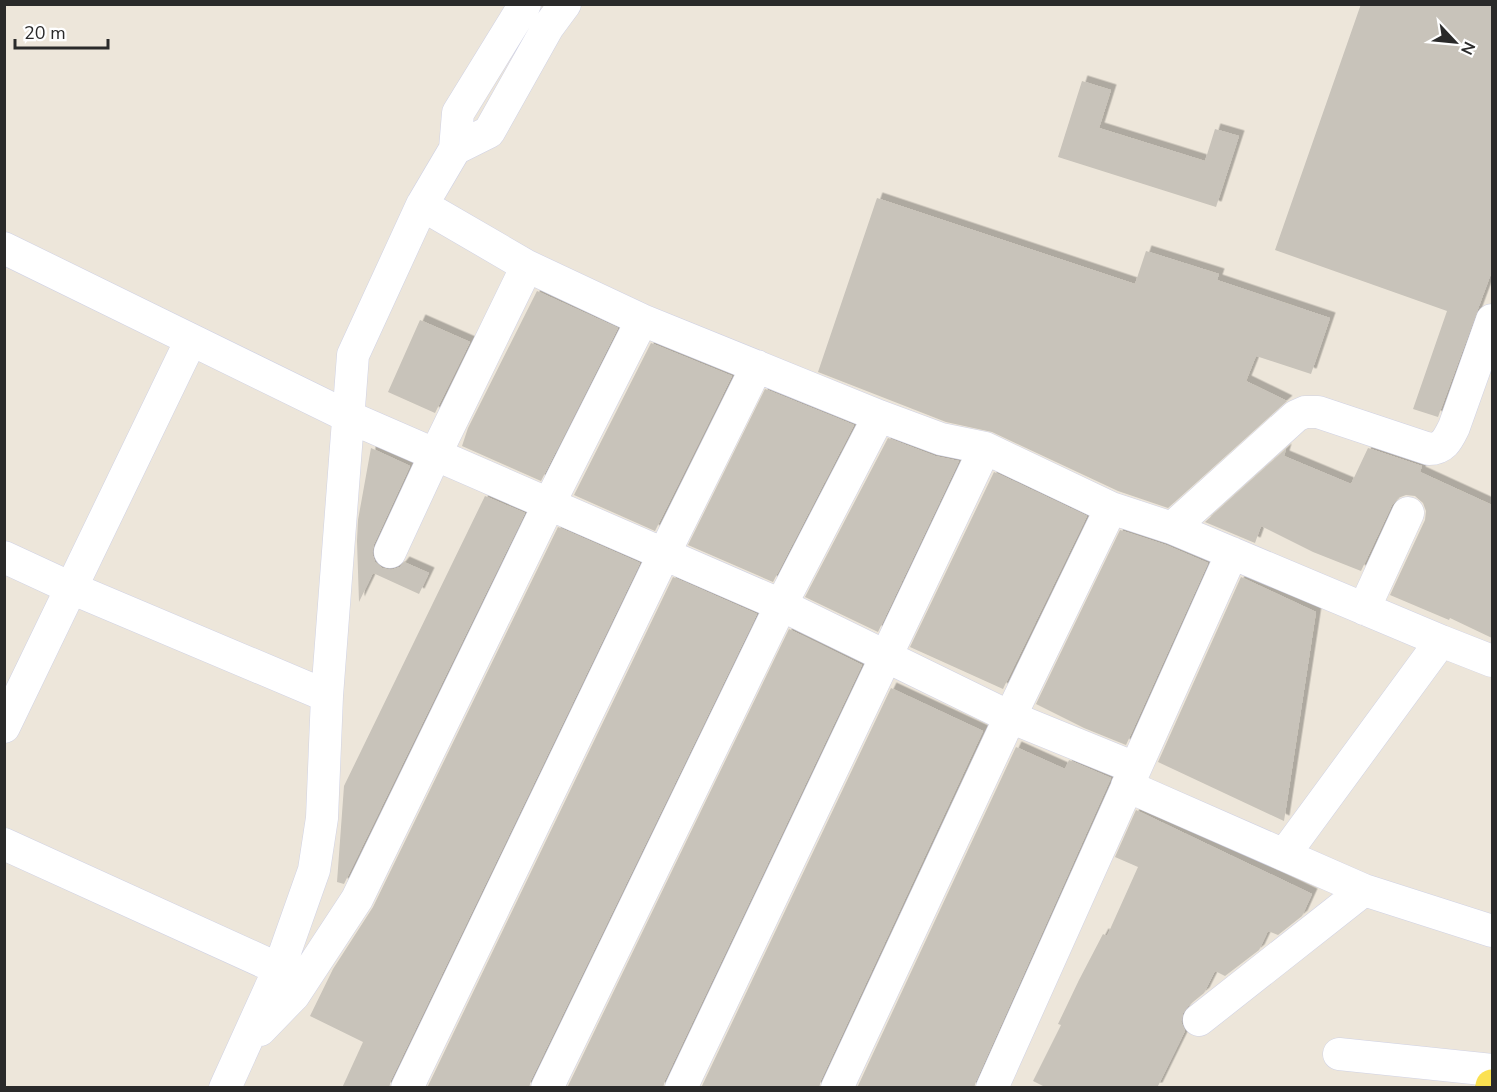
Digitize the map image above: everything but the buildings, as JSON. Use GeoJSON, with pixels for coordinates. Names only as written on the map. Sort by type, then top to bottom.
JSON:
{"type":"FeatureCollection","features":[{"type":"Feature","properties":{"kind":"street"},"geometry":{"type":"LineString","coordinates":[[225,1088],[279,969],[314,870],[322,818],[327,696],[353,355],[422,204],[455,149],[458,113],[525,4]]}},
{"type":"Feature","properties":{"kind":"street"},"geometry":{"type":"LineString","coordinates":[[455,149],[489,132],[548,27],[565,4]]}},
{"type":"Feature","properties":{"kind":"street"},"geometry":{"type":"LineString","coordinates":[[422,204],[527,266],[642,320],[879,416],[941,438],[984,448],[1111,508],[1172,528],[1492,661]]}},
{"type":"Feature","properties":{"kind":"street"},"geometry":{"type":"LineString","coordinates":[[4,248],[349,417],[781,605],[1284,855],[1364,890],[1492,931]]}},
{"type":"Feature","properties":{"kind":"street"},"geometry":{"type":"LineString","coordinates":[[390,552],[527,266]]}},
{"type":"Feature","properties":{"kind":"street"},"geometry":{"type":"LineString","coordinates":[[243,1048],[294,995],[357,899],[549,504],[642,320]]}},
{"type":"Feature","properties":{"kind":"street"},"geometry":{"type":"LineString","coordinates":[[1172,528],[1296,416],[1305,412],[1318,412],[1429,449],[1438,449],[1447,442],[1454,427],[1492,320]]}},
{"type":"Feature","properties":{"kind":"street"},"geometry":{"type":"LineString","coordinates":[[4,727],[190,340]]}},
{"type":"Feature","properties":{"kind":"street"},"geometry":{"type":"LineString","coordinates":[[407,1088],[757,366]]}},
{"type":"Feature","properties":{"kind":"street"},"geometry":{"type":"LineString","coordinates":[[548,1088],[781,605],[879,416]]}},
{"type":"Feature","properties":{"kind":"street"},"geometry":{"type":"LineString","coordinates":[[681,1088],[984,448]]}},
{"type":"Feature","properties":{"kind":"street"},"geometry":{"type":"LineString","coordinates":[[837,1088],[1010,717],[1111,508]]}},
{"type":"Feature","properties":{"kind":"street"},"geometry":{"type":"LineString","coordinates":[[1364,609],[1408,513]]}},
{"type":"Feature","properties":{"kind":"street"},"geometry":{"type":"LineString","coordinates":[[992,1088],[1232,553]]}},
{"type":"Feature","properties":{"kind":"street"},"geometry":{"type":"LineString","coordinates":[[4,557],[71,588],[327,696]]}},
{"type":"Feature","properties":{"kind":"street"},"geometry":{"type":"LineString","coordinates":[[1284,855],[1441,641]]}},
{"type":"Feature","properties":{"kind":"street"},"geometry":{"type":"LineString","coordinates":[[4,844],[279,969]]}},
{"type":"Feature","properties":{"kind":"street"},"geometry":{"type":"LineString","coordinates":[[1199,1020],[1364,890]]}},
{"type":"Feature","properties":{"kind":"street"},"geometry":{"type":"LineString","coordinates":[[1339,1054],[1492,1070]]}}]}
